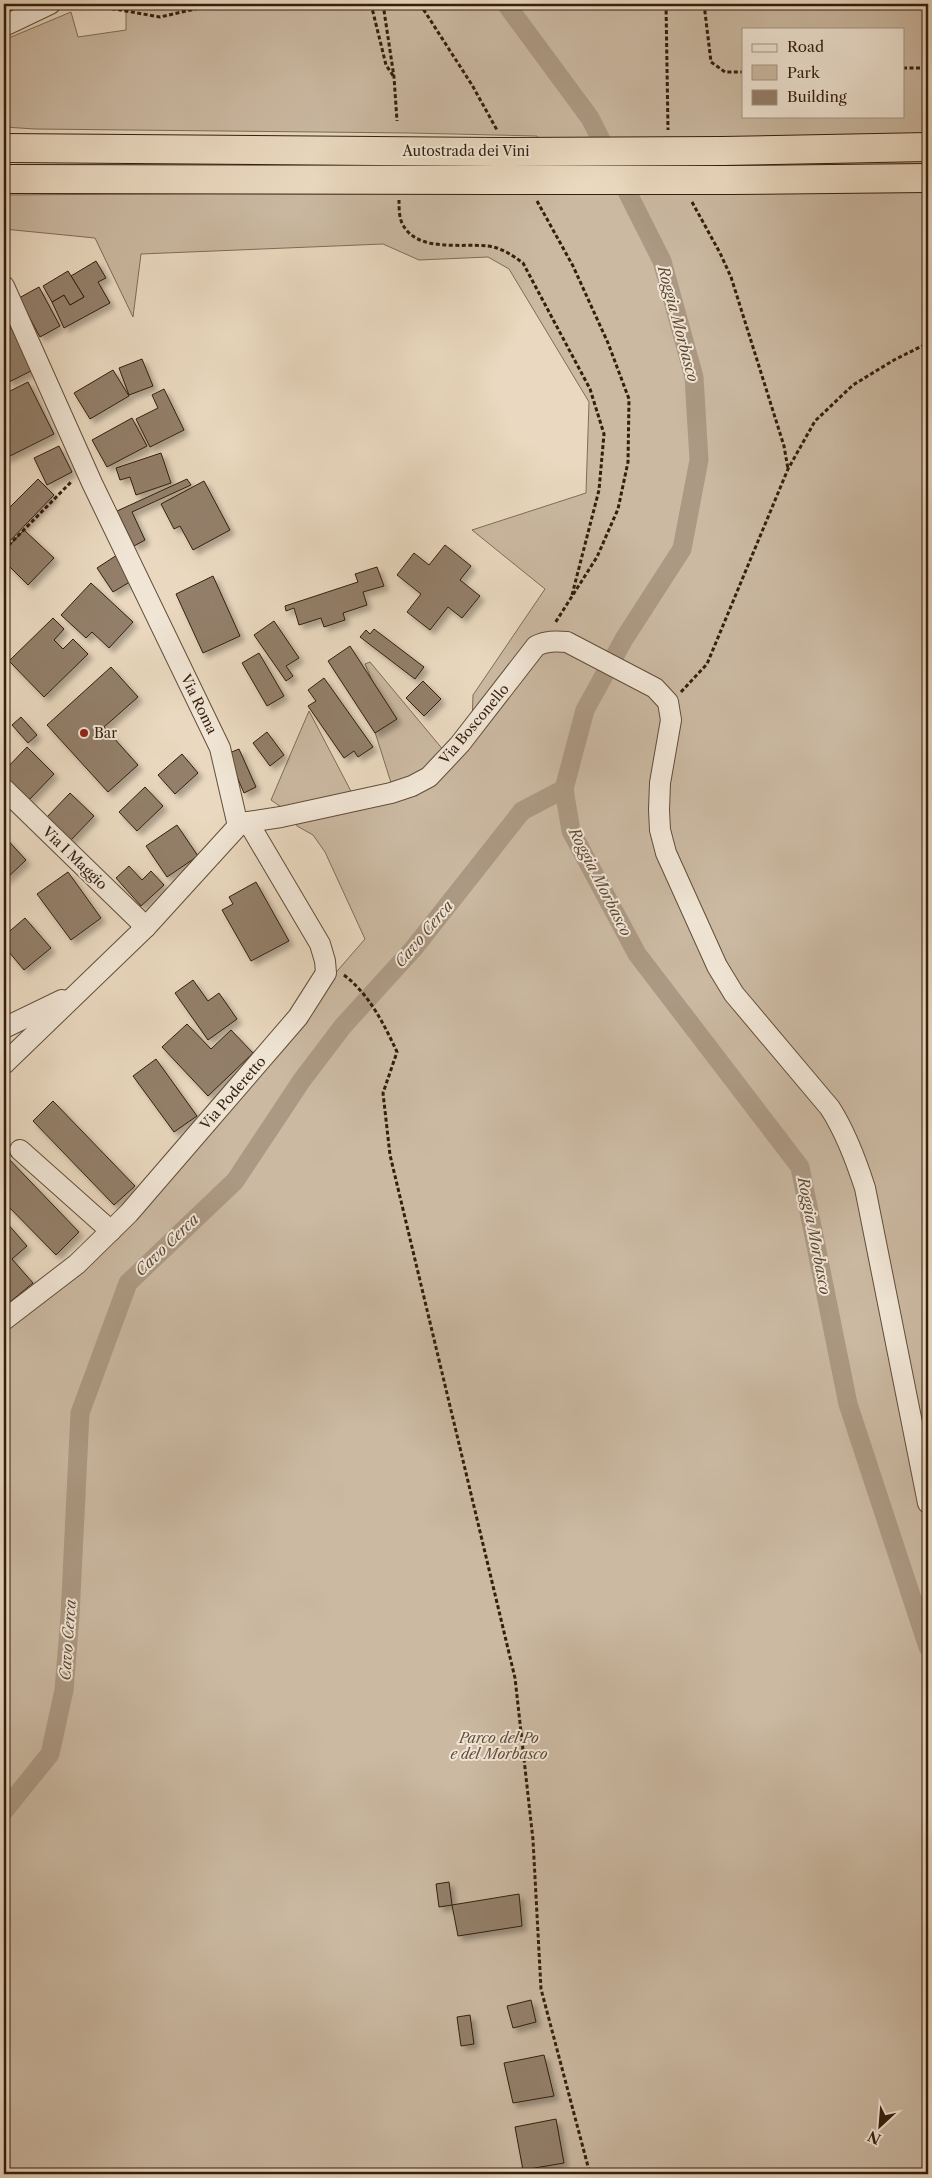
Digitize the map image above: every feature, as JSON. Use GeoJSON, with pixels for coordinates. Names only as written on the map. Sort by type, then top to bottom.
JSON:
{"type":"FeatureCollection","features":[{"type":"Feature","properties":{"kind":"highway","name":"Autostrada dei Vini"},"geometry":{"type":"LineString","coordinates":[[4,148],[499,143],[724,151],[928,147]]}},
{"type":"Feature","properties":{"kind":"highway","name":"Autostrada dei Vini"},"geometry":{"type":"LineString","coordinates":[[4,179],[729,180],[928,178]]}},
{"type":"Feature","properties":{"kind":"street"},"geometry":{"type":"LineString","coordinates":[[4,26],[50,4]]}},
{"type":"Feature","properties":{"kind":"street","name":"Via Roma"},"geometry":{"type":"LineString","coordinates":[[4,286],[92,483],[220,748],[243,824]]}},
{"type":"Feature","properties":{"kind":"street"},"geometry":{"type":"LineString","coordinates":[[553,641],[567,642],[662,695],[671,720],[659,792],[660,830],[666,853],[717,966],[734,994],[830,1108],[843,1128],[855,1157],[865,1188],[928,1503]]}},
{"type":"Feature","properties":{"kind":"street","name":"Via Bosconello"},"geometry":{"type":"LineString","coordinates":[[243,824],[392,793],[412,786],[429,777],[460,744],[536,646],[553,641]]}},
{"type":"Feature","properties":{"kind":"street","name":"Via I Maggio"},"geometry":{"type":"LineString","coordinates":[[4,790],[146,927]]}},
{"type":"Feature","properties":{"kind":"street"},"geometry":{"type":"LineString","coordinates":[[4,1064],[146,927],[243,824]]}},
{"type":"Feature","properties":{"kind":"street","name":"Via Poderetto"},"geometry":{"type":"LineString","coordinates":[[4,1320],[77,1264],[129,1213],[298,1017],[326,973],[320,944],[243,824]]}},
{"type":"Feature","properties":{"kind":"street"},"geometry":{"type":"LineString","coordinates":[[4,1028],[80,991]]}},
{"type":"Feature","properties":{"kind":"street"},"geometry":{"type":"LineString","coordinates":[[20,1150],[111,1231]]}},
{"type":"Feature","properties":{"kind":"path"},"geometry":{"type":"LineString","coordinates":[[86,4],[160,17],[217,4]]}},
{"type":"Feature","properties":{"kind":"path"},"geometry":{"type":"LineString","coordinates":[[371,4],[386,65],[394,77]]}},
{"type":"Feature","properties":{"kind":"path"},"geometry":{"type":"LineString","coordinates":[[383,4],[394,77],[397,121]]}},
{"type":"Feature","properties":{"kind":"path"},"geometry":{"type":"LineString","coordinates":[[420,4],[472,85],[499,143]]}},
{"type":"Feature","properties":{"kind":"path"},"geometry":{"type":"LineString","coordinates":[[666,4],[667,127],[669,135]]}},
{"type":"Feature","properties":{"kind":"path"},"geometry":{"type":"LineString","coordinates":[[704,4],[710,62],[725,72],[742,72]]}},
{"type":"Feature","properties":{"kind":"path"},"geometry":{"type":"LineString","coordinates":[[904,68],[928,68]]}},
{"type":"Feature","properties":{"kind":"path"},"geometry":{"type":"LineString","coordinates":[[532,193],[572,266],[608,343],[629,399],[628,462],[618,509],[597,558],[554,624],[553,641]]}},
{"type":"Feature","properties":{"kind":"path"},"geometry":{"type":"LineString","coordinates":[[688,194],[731,277],[784,446],[788,468]]}},
{"type":"Feature","properties":{"kind":"path"},"geometry":{"type":"LineString","coordinates":[[398,196],[401,222],[410,235],[427,243],[490,246],[508,252],[523,263],[590,389],[604,434],[599,490],[571,598]]}},
{"type":"Feature","properties":{"kind":"path"},"geometry":{"type":"LineString","coordinates":[[662,695],[685,688],[707,664],[788,468],[815,421],[853,385],[894,360],[928,343]]}},
{"type":"Feature","properties":{"kind":"path"},"geometry":{"type":"LineString","coordinates":[[4,550],[74,480],[80,489],[92,483]]}},
{"type":"Feature","properties":{"kind":"path"},"geometry":{"type":"LineString","coordinates":[[357,985],[383,1022],[397,1052],[383,1093],[390,1155],[515,1678],[533,1840],[541,1989],[590,2174]]}},
{"type":"Feature","properties":{"kind":"green space","name":"Parco del Po e del Morbasco"},"geometry":{"type":"Polygon","coordinates":[[[126,4],[928,4],[928,2174],[4,2174],[4,1312],[138,1200],[365,939],[325,852],[313,835],[297,826],[291,814],[271,800],[309,711],[354,797],[393,789],[375,732],[390,723],[365,664],[370,662],[450,758],[472,725],[473,695],[545,589],[472,530],[586,493],[589,402],[509,269],[488,257],[419,260],[383,244],[141,254],[133,317],[95,238],[4,229],[4,195],[563,191],[537,136],[4,127],[4,40],[71,12],[78,37],[126,30],[126,4]]]}},
{"type":"Feature","properties":{"kind":"building"},"geometry":{"type":"Polygon","coordinates":[[[96,261],[106,278],[98,282],[110,303],[64,328],[52,302],[64,295],[70,305],[84,297],[71,276],[96,261]]]}},
{"type":"Feature","properties":{"kind":"building"},"geometry":{"type":"Polygon","coordinates":[[[68,271],[84,297],[70,305],[64,295],[52,302],[43,286],[68,271]]]}},
{"type":"Feature","properties":{"kind":"building"},"geometry":{"type":"Polygon","coordinates":[[[39,287],[60,326],[40,337],[19,298],[39,287]]]}},
{"type":"Feature","properties":{"kind":"building"},"geometry":{"type":"Polygon","coordinates":[[[7,320],[33,370],[9,382],[4,371],[4,322],[7,320]]]}},
{"type":"Feature","properties":{"kind":"building"},"geometry":{"type":"Polygon","coordinates":[[[142,359],[153,386],[129,395],[119,368],[142,359]]]}},
{"type":"Feature","properties":{"kind":"building"},"geometry":{"type":"Polygon","coordinates":[[[113,370],[129,396],[90,419],[74,393],[113,370]]]}},
{"type":"Feature","properties":{"kind":"building"},"geometry":{"type":"Polygon","coordinates":[[[28,382],[54,434],[4,459],[4,394],[28,382]]]}},
{"type":"Feature","properties":{"kind":"building"},"geometry":{"type":"Polygon","coordinates":[[[164,389],[184,430],[150,447],[136,419],[158,408],[152,395],[164,389]]]}},
{"type":"Feature","properties":{"kind":"building"},"geometry":{"type":"Polygon","coordinates":[[[132,418],[147,446],[107,467],[92,440],[132,418]]]}},
{"type":"Feature","properties":{"kind":"building"},"geometry":{"type":"Polygon","coordinates":[[[59,446],[72,472],[47,485],[34,458],[59,446]]]}},
{"type":"Feature","properties":{"kind":"building"},"geometry":{"type":"Polygon","coordinates":[[[161,453],[171,483],[136,495],[130,477],[120,480],[116,468],[161,453]]]}},
{"type":"Feature","properties":{"kind":"building"},"geometry":{"type":"Polygon","coordinates":[[[38,479],[54,495],[4,547],[4,513],[38,479]]]}},
{"type":"Feature","properties":{"kind":"building"},"geometry":{"type":"Polygon","coordinates":[[[187,479],[191,485],[132,512],[145,540],[134,546],[117,511],[187,479]]]}},
{"type":"Feature","properties":{"kind":"building"},"geometry":{"type":"Polygon","coordinates":[[[204,481],[230,530],[193,550],[180,526],[174,529],[161,504],[204,481]]]}},
{"type":"Feature","properties":{"kind":"building"},"geometry":{"type":"Polygon","coordinates":[[[24,530],[54,558],[28,585],[4,561],[4,551],[24,530]]]}},
{"type":"Feature","properties":{"kind":"building"},"geometry":{"type":"Polygon","coordinates":[[[445,545],[471,566],[460,580],[480,596],[462,618],[448,607],[430,630],[407,612],[421,594],[397,575],[414,553],[429,565],[445,545]]]}},
{"type":"Feature","properties":{"kind":"building"},"geometry":{"type":"Polygon","coordinates":[[[117,555],[133,580],[113,592],[97,568],[117,555]]]}},
{"type":"Feature","properties":{"kind":"building"},"geometry":{"type":"Polygon","coordinates":[[[377,567],[384,586],[363,592],[367,605],[343,613],[345,620],[324,627],[321,618],[299,625],[294,608],[286,611],[285,606],[358,582],[355,574],[377,567]]]}},
{"type":"Feature","properties":{"kind":"building"},"geometry":{"type":"Polygon","coordinates":[[[213,576],[240,636],[203,653],[176,594],[213,576]]]}},
{"type":"Feature","properties":{"kind":"building"},"geometry":{"type":"Polygon","coordinates":[[[91,583],[133,622],[109,648],[92,632],[86,638],[61,615],[91,583]]]}},
{"type":"Feature","properties":{"kind":"building"},"geometry":{"type":"Polygon","coordinates":[[[53,618],[64,629],[54,640],[63,649],[73,639],[88,654],[44,697],[9,661],[53,618]]]}},
{"type":"Feature","properties":{"kind":"building"},"geometry":{"type":"Polygon","coordinates":[[[274,621],[299,658],[286,666],[293,676],[286,681],[254,635],[274,621]]]}},
{"type":"Feature","properties":{"kind":"building"},"geometry":{"type":"Polygon","coordinates":[[[374,629],[424,667],[415,679],[360,637],[366,630],[370,634],[374,629]]]}},
{"type":"Feature","properties":{"kind":"building"},"geometry":{"type":"Polygon","coordinates":[[[350,646],[397,719],[375,733],[328,661],[350,646]]]}},
{"type":"Feature","properties":{"kind":"building"},"geometry":{"type":"Polygon","coordinates":[[[259,653],[284,696],[267,706],[242,663],[259,653]]]}},
{"type":"Feature","properties":{"kind":"building"},"geometry":{"type":"Polygon","coordinates":[[[111,667],[138,697],[104,727],[138,765],[108,792],[47,725],[111,667]]]}},
{"type":"Feature","properties":{"kind":"building"},"geometry":{"type":"Polygon","coordinates":[[[324,678],[373,747],[358,757],[354,751],[344,758],[308,706],[316,701],[308,690],[324,678]]]}},
{"type":"Feature","properties":{"kind":"building"},"geometry":{"type":"Polygon","coordinates":[[[423,681],[441,699],[424,716],[406,698],[423,681]]]}},
{"type":"Feature","properties":{"kind":"building"},"geometry":{"type":"Polygon","coordinates":[[[21,717],[37,735],[28,743],[12,725],[21,717]]]}},
{"type":"Feature","properties":{"kind":"building"},"geometry":{"type":"Polygon","coordinates":[[[267,732],[284,755],[270,766],[253,743],[267,732]]]}},
{"type":"Feature","properties":{"kind":"building"},"geometry":{"type":"Polygon","coordinates":[[[27,747],[54,774],[29,800],[4,776],[4,771],[27,747]]]}},
{"type":"Feature","properties":{"kind":"building"},"geometry":{"type":"Polygon","coordinates":[[[239,749],[256,787],[244,793],[227,754],[239,749]]]}},
{"type":"Feature","properties":{"kind":"building"},"geometry":{"type":"Polygon","coordinates":[[[182,754],[198,773],[175,794],[158,775],[182,754]]]}},
{"type":"Feature","properties":{"kind":"building"},"geometry":{"type":"Polygon","coordinates":[[[145,787],[163,806],[137,831],[119,812],[145,787]]]}},
{"type":"Feature","properties":{"kind":"building"},"geometry":{"type":"Polygon","coordinates":[[[70,793],[94,816],[70,841],[46,818],[70,793]]]}},
{"type":"Feature","properties":{"kind":"building"},"geometry":{"type":"Polygon","coordinates":[[[177,825],[198,856],[167,877],[146,846],[177,825]]]}},
{"type":"Feature","properties":{"kind":"building"},"geometry":{"type":"Polygon","coordinates":[[[4,836],[26,860],[5,880],[4,878],[4,836]]]}},
{"type":"Feature","properties":{"kind":"building"},"geometry":{"type":"Polygon","coordinates":[[[129,866],[142,880],[151,871],[164,885],[141,906],[116,878],[129,866]]]}},
{"type":"Feature","properties":{"kind":"building"},"geometry":{"type":"Polygon","coordinates":[[[68,872],[101,918],[71,940],[37,894],[68,872]]]}},
{"type":"Feature","properties":{"kind":"building"},"geometry":{"type":"Polygon","coordinates":[[[256,882],[289,941],[251,961],[222,910],[233,904],[229,897],[256,882]]]}},
{"type":"Feature","properties":{"kind":"building"},"geometry":{"type":"Polygon","coordinates":[[[25,918],[51,948],[24,970],[4,946],[4,936],[25,918]]]}},
{"type":"Feature","properties":{"kind":"building"},"geometry":{"type":"Polygon","coordinates":[[[193,980],[208,1001],[219,993],[237,1019],[208,1040],[175,993],[193,980]]]}},
{"type":"Feature","properties":{"kind":"building"},"geometry":{"type":"Polygon","coordinates":[[[187,1024],[211,1049],[231,1030],[253,1053],[208,1096],[162,1047],[187,1024]]]}},
{"type":"Feature","properties":{"kind":"building"},"geometry":{"type":"Polygon","coordinates":[[[156,1059],[197,1116],[174,1132],[133,1076],[156,1059]]]}},
{"type":"Feature","properties":{"kind":"building"},"geometry":{"type":"Polygon","coordinates":[[[53,1101],[135,1186],[114,1205],[33,1121],[53,1101]]]}},
{"type":"Feature","properties":{"kind":"building"},"geometry":{"type":"Polygon","coordinates":[[[4,1154],[79,1232],[56,1255],[4,1202],[4,1154]]]}},
{"type":"Feature","properties":{"kind":"building"},"geometry":{"type":"Polygon","coordinates":[[[6,1222],[27,1246],[12,1259],[33,1283],[5,1306],[4,1224],[6,1222]]]}},
{"type":"Feature","properties":{"kind":"building"},"geometry":{"type":"Polygon","coordinates":[[[449,1882],[452,1905],[439,1907],[436,1884],[449,1882]]]}},
{"type":"Feature","properties":{"kind":"building"},"geometry":{"type":"Polygon","coordinates":[[[519,1894],[522,1926],[458,1936],[452,1905],[519,1894]]]}},
{"type":"Feature","properties":{"kind":"building"},"geometry":{"type":"Polygon","coordinates":[[[531,2000],[536,2022],[513,2028],[507,2006],[531,2000]]]}},
{"type":"Feature","properties":{"kind":"building"},"geometry":{"type":"Polygon","coordinates":[[[470,2015],[474,2044],[461,2046],[457,2017],[470,2015]]]}},
{"type":"Feature","properties":{"kind":"building"},"geometry":{"type":"Polygon","coordinates":[[[544,2055],[554,2096],[513,2103],[504,2063],[544,2055]]]}},
{"type":"Feature","properties":{"kind":"building"},"geometry":{"type":"Polygon","coordinates":[[[556,2119],[564,2163],[523,2170],[515,2127],[556,2119]]]}},
{"type":"Feature","properties":{"kind":"waterway","name":"Roggia Morbasco"},"geometry":{"type":"LineString","coordinates":[[506,4],[590,118],[662,261],[694,377],[699,460],[682,549],[624,639],[585,710],[564,789],[571,831],[637,954],[800,1167],[848,1404],[928,1647]]}},
{"type":"Feature","properties":{"kind":"waterway","name":"Cavo Cerca"},"geometry":{"type":"LineString","coordinates":[[4,1811],[50,1754],[64,1690],[70,1616],[80,1413],[128,1283],[235,1181],[302,1080],[343,1026],[414,948],[522,811],[564,789]]}},
{"type":"Feature","properties":{"kind":"place","name":"Bar"},"geometry":{"type":"Point","coordinates":[84,733]}}]}
